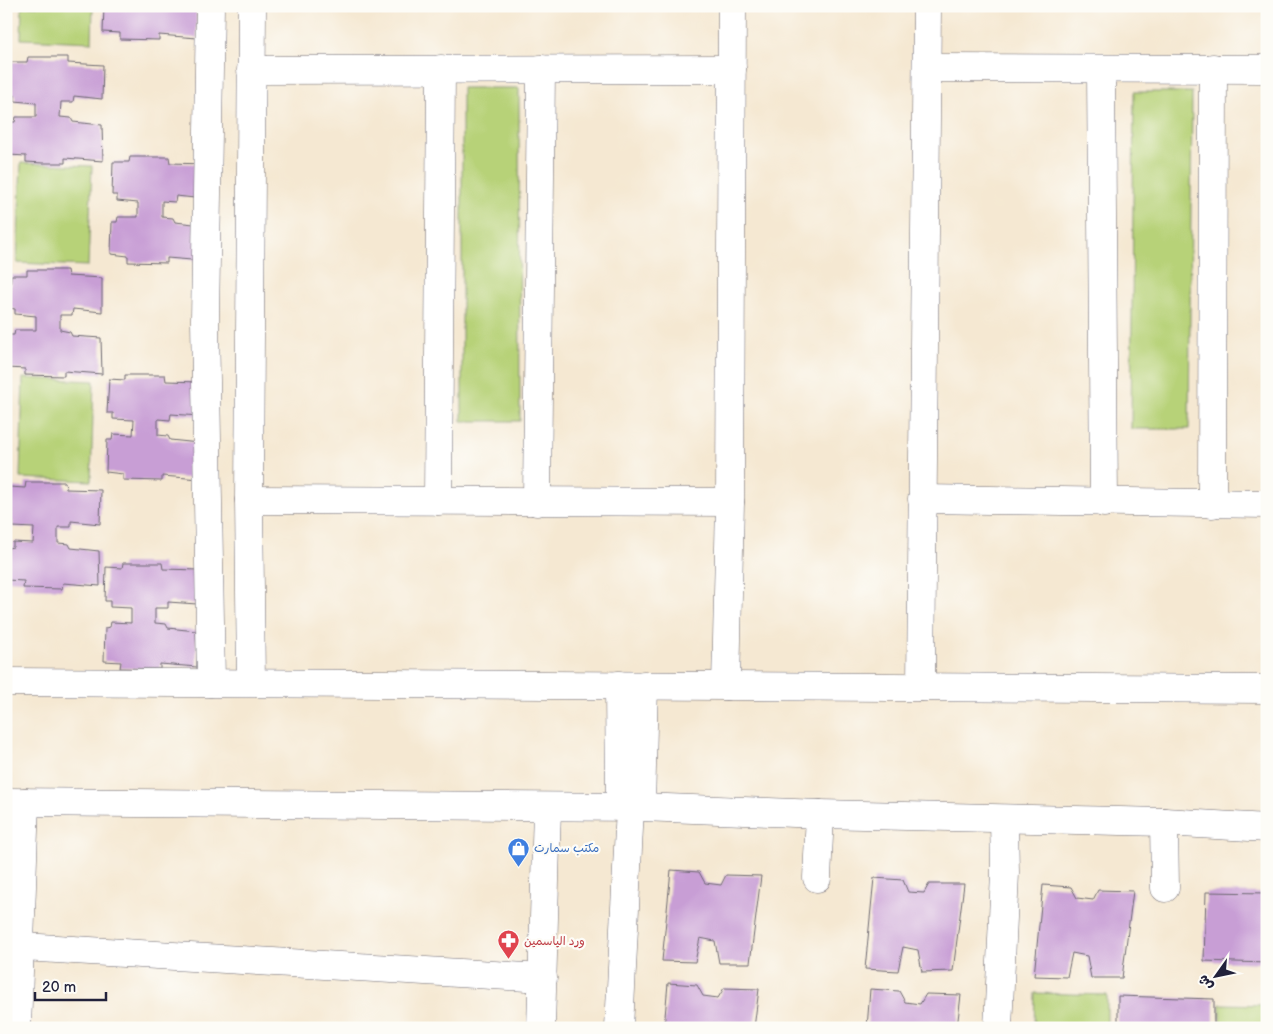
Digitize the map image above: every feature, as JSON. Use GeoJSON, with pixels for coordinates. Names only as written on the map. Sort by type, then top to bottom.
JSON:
{"type":"FeatureCollection","features":[{"type":"Feature","properties":{"kind":"street"},"geometry":{"type":"LineString","coordinates":[[210,6],[201,105],[200,533],[211,683]]}},
{"type":"Feature","properties":{"kind":"street"},"geometry":{"type":"LineString","coordinates":[[251,683],[249,500],[252,6]]}},
{"type":"Feature","properties":{"kind":"street"},"geometry":{"type":"LineString","coordinates":[[726,686],[730,502],[732,6]]}},
{"type":"Feature","properties":{"kind":"street"},"geometry":{"type":"LineString","coordinates":[[921,687],[927,6]]}},
{"type":"Feature","properties":{"kind":"street"},"geometry":{"type":"LineString","coordinates":[[927,68],[1267,69]]}},
{"type":"Feature","properties":{"kind":"street"},"geometry":{"type":"LineString","coordinates":[[1212,504],[1213,68]]}},
{"type":"Feature","properties":{"kind":"street"},"geometry":{"type":"LineString","coordinates":[[438,501],[440,69]]}},
{"type":"Feature","properties":{"kind":"street"},"geometry":{"type":"LineString","coordinates":[[536,502],[541,69]]}},
{"type":"Feature","properties":{"kind":"street"},"geometry":{"type":"LineString","coordinates":[[251,70],[732,69]]}},
{"type":"Feature","properties":{"kind":"street"},"geometry":{"type":"LineString","coordinates":[[1101,69],[1104,503]]}},
{"type":"Feature","properties":{"kind":"street"},"geometry":{"type":"LineString","coordinates":[[922,499],[1267,504]]}},
{"type":"Feature","properties":{"kind":"street"},"geometry":{"type":"LineString","coordinates":[[249,500],[730,502]]}},
{"type":"Feature","properties":{"kind":"street"},"geometry":{"type":"LineString","coordinates":[[6,682],[1267,689]]}},
{"type":"Feature","properties":{"kind":"street"},"geometry":{"type":"LineString","coordinates":[[619,1028],[630,807],[631,685]]}},
{"type":"Feature","properties":{"kind":"street"},"geometry":{"type":"LineString","coordinates":[[17,1028],[13,946],[16,802],[546,808],[630,807],[820,814],[1164,822],[1267,828]]}},
{"type":"Feature","properties":{"kind":"street"},"geometry":{"type":"LineString","coordinates":[[541,1028],[546,808]]}},
{"type":"Feature","properties":{"kind":"street"},"geometry":{"type":"LineString","coordinates":[[817,878],[820,814]]}},
{"type":"Feature","properties":{"kind":"street"},"geometry":{"type":"LineString","coordinates":[[998,1028],[1005,873],[1004,819]]}},
{"type":"Feature","properties":{"kind":"street"},"geometry":{"type":"LineString","coordinates":[[1164,822],[1165,888]]}},
{"type":"Feature","properties":{"kind":"street"},"geometry":{"type":"LineString","coordinates":[[13,946],[543,978]]}},
{"type":"Feature","properties":{"kind":"green space"},"geometry":{"type":"Polygon","coordinates":[[[22,6],[93,6],[92,42],[21,39],[22,6]]]}},
{"type":"Feature","properties":{"kind":"green space"},"geometry":{"type":"Polygon","coordinates":[[[462,88],[519,88],[520,421],[462,421],[462,88]]]}},
{"type":"Feature","properties":{"kind":"green space"},"geometry":{"type":"Polygon","coordinates":[[[1134,92],[1192,92],[1189,429],[1131,429],[1134,92]]]}},
{"type":"Feature","properties":{"kind":"green space"},"geometry":{"type":"Polygon","coordinates":[[[21,163],[92,166],[88,266],[17,263],[21,163]]]}},
{"type":"Feature","properties":{"kind":"green space"},"geometry":{"type":"Polygon","coordinates":[[[23,378],[94,381],[91,481],[20,478],[23,378]]]}},
{"type":"Feature","properties":{"kind":"green space"},"geometry":{"type":"Polygon","coordinates":[[[1035,993],[1107,995],[1107,1028],[1034,1028],[1035,993]]]}},
{"type":"Feature","properties":{"kind":"green space"},"geometry":{"type":"Polygon","coordinates":[[[1220,1004],[1267,1005],[1267,1028],[1220,1028],[1220,1004]]]}},
{"type":"Feature","properties":{"kind":"building"},"geometry":{"type":"Polygon","coordinates":[[[104,6],[196,6],[197,38],[159,35],[159,40],[120,39],[120,33],[103,32],[104,6]]]}},
{"type":"Feature","properties":{"kind":"building"},"geometry":{"type":"Polygon","coordinates":[[[28,57],[68,57],[68,63],[103,65],[102,99],[74,96],[73,102],[61,102],[60,117],[71,118],[73,122],[102,125],[103,161],[65,158],[65,163],[26,162],[26,156],[9,155],[10,122],[15,122],[16,117],[36,117],[36,103],[15,101],[15,95],[10,95],[11,62],[27,62],[28,57]]]}},
{"type":"Feature","properties":{"kind":"building"},"geometry":{"type":"Polygon","coordinates":[[[130,157],[169,157],[170,163],[205,164],[204,199],[176,196],[175,202],[162,201],[162,217],[173,218],[175,222],[203,225],[204,261],[167,258],[167,263],[128,262],[128,256],[111,254],[112,222],[117,222],[118,217],[138,217],[138,203],[117,201],[117,195],[112,195],[113,162],[129,162],[130,157]]]}},
{"type":"Feature","properties":{"kind":"building"},"geometry":{"type":"Polygon","coordinates":[[[27,270],[67,270],[68,276],[102,278],[102,312],[73,309],[72,315],[60,315],[60,330],[70,332],[72,336],[101,338],[102,374],[64,371],[64,376],[25,375],[25,369],[8,368],[9,335],[14,335],[15,330],[36,330],[36,316],[15,314],[15,309],[9,308],[11,275],[27,275],[27,270]]]}},
{"type":"Feature","properties":{"kind":"building"},"geometry":{"type":"Polygon","coordinates":[[[125,375],[165,375],[166,381],[200,382],[200,416],[171,414],[170,420],[158,419],[158,435],[168,436],[170,440],[199,443],[200,479],[162,476],[162,481],[123,480],[123,474],[106,472],[107,440],[112,440],[113,434],[133,435],[134,420],[113,419],[113,413],[107,413],[109,379],[125,380],[125,375]]]}},
{"type":"Feature","properties":{"kind":"building"},"geometry":{"type":"Polygon","coordinates":[[[26,482],[65,482],[66,489],[101,490],[100,524],[71,521],[71,527],[58,527],[58,543],[69,544],[71,548],[99,551],[100,586],[63,583],[62,589],[23,588],[24,581],[6,580],[8,548],[13,547],[13,542],[33,543],[34,528],[13,527],[13,521],[7,520],[9,487],[25,488],[26,482]]]}},
{"type":"Feature","properties":{"kind":"building"},"geometry":{"type":"Polygon","coordinates":[[[123,563],[162,563],[163,569],[198,570],[197,604],[168,602],[168,608],[155,608],[155,623],[166,624],[168,628],[196,631],[197,667],[160,664],[160,669],[120,668],[121,662],[104,661],[105,628],[110,627],[111,622],[131,623],[131,608],[110,607],[110,601],[105,601],[106,567],[122,568],[123,563]]]}},
{"type":"Feature","properties":{"kind":"building"},"geometry":{"type":"Polygon","coordinates":[[[671,870],[699,872],[705,883],[721,885],[726,875],[761,876],[750,963],[719,963],[715,941],[700,938],[695,962],[662,961],[671,870]]]}},
{"type":"Feature","properties":{"kind":"building"},"geometry":{"type":"Polygon","coordinates":[[[874,878],[903,880],[908,892],[924,893],[929,884],[964,884],[953,971],[922,972],[918,950],[903,947],[898,971],[865,969],[874,878]]]}},
{"type":"Feature","properties":{"kind":"building"},"geometry":{"type":"Polygon","coordinates":[[[1043,885],[1071,887],[1077,898],[1093,900],[1098,890],[1133,891],[1122,978],[1091,978],[1087,956],[1072,953],[1067,977],[1034,976],[1043,885]]]}},
{"type":"Feature","properties":{"kind":"building"},"geometry":{"type":"Polygon","coordinates":[[[1206,892],[1267,893],[1267,963],[1204,961],[1206,892]]]}},
{"type":"Feature","properties":{"kind":"building"},"geometry":{"type":"Polygon","coordinates":[[[668,983],[697,985],[703,996],[718,998],[724,988],[759,989],[754,1028],[664,1028],[668,983]]]}},
{"type":"Feature","properties":{"kind":"building"},"geometry":{"type":"Polygon","coordinates":[[[870,989],[899,991],[905,1002],[920,1004],[926,994],[961,995],[957,1028],[867,1028],[870,989]]]}},
{"type":"Feature","properties":{"kind":"building"},"geometry":{"type":"Polygon","coordinates":[[[1118,996],[1214,999],[1214,1028],[1118,1028],[1118,996]]]}},
{"type":"Feature","properties":{"kind":"place","name":"مكتب سمارت"},"geometry":{"type":"Point","coordinates":[518,867]}},
{"type":"Feature","properties":{"kind":"place","name":"ورد الياسمين"},"geometry":{"type":"Point","coordinates":[508,960]}}]}
